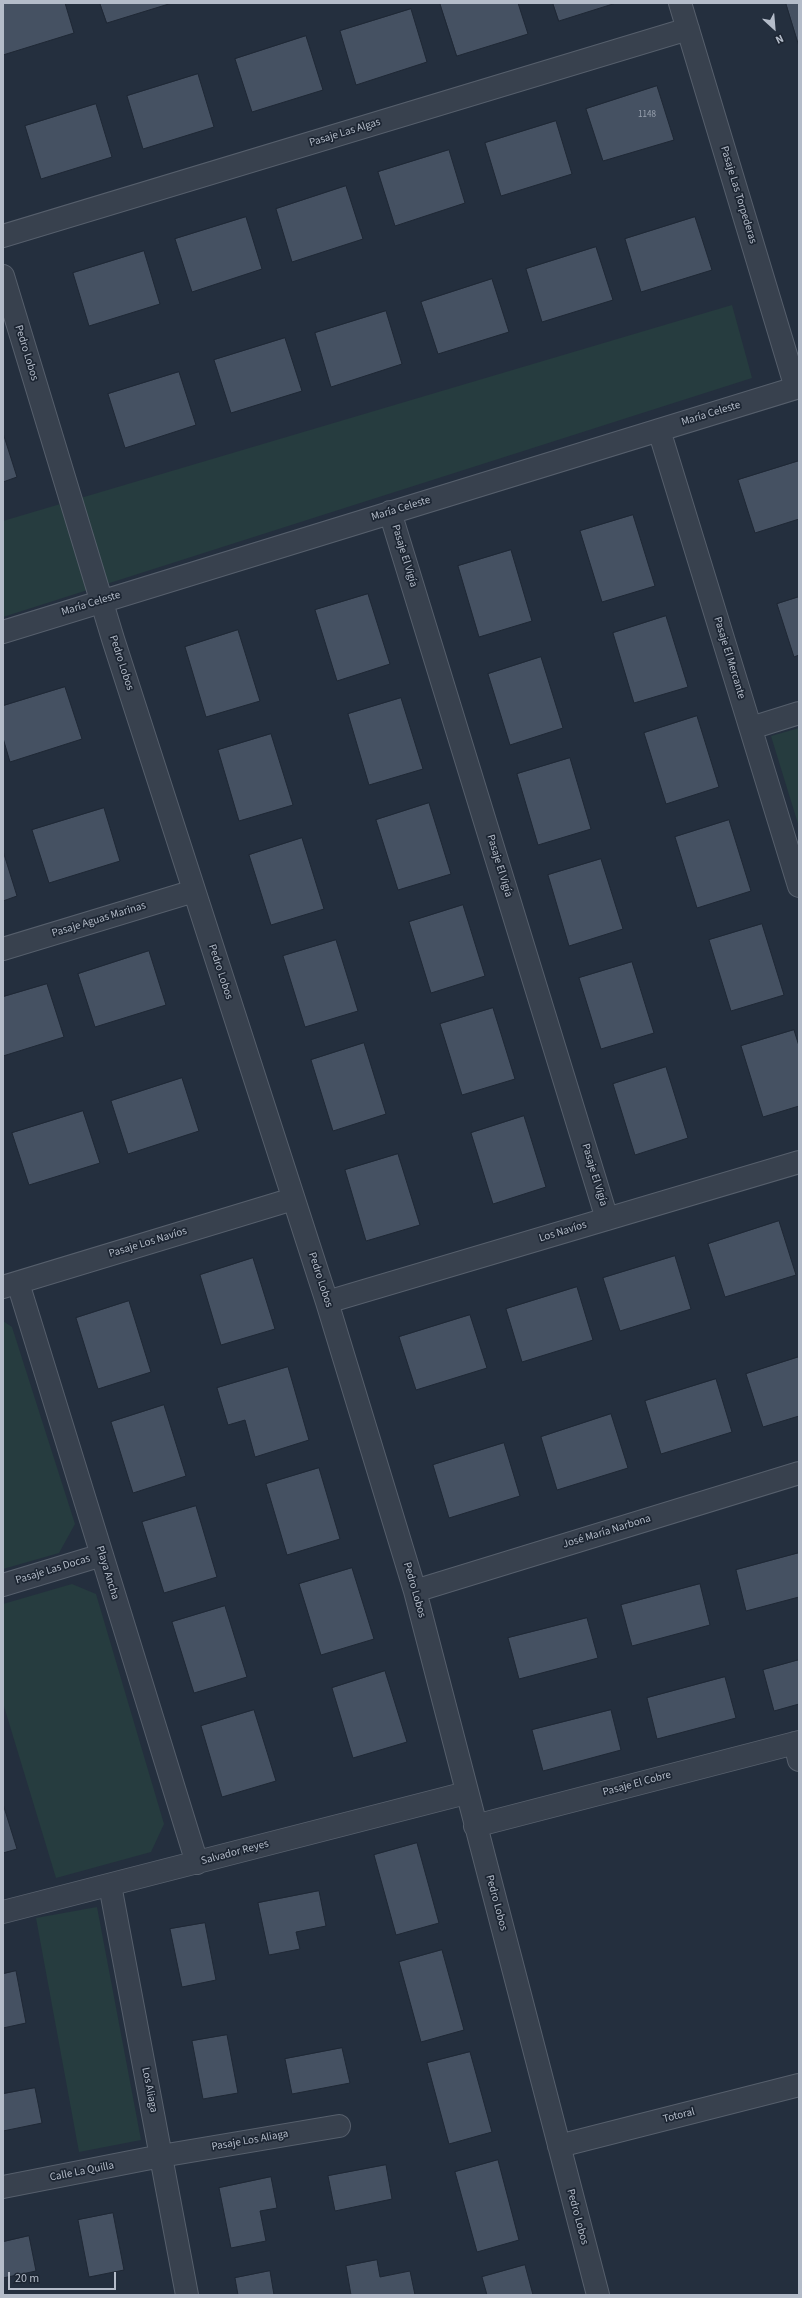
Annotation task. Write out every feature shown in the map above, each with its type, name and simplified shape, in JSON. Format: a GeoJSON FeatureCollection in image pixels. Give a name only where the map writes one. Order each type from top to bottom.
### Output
{"type":"FeatureCollection","features":[{"type":"Feature","properties":{"kind":"street","name":"Pasaje Las Torpederas"},"geometry":{"type":"LineString","coordinates":[[680,3],[798,388]]}},
{"type":"Feature","properties":{"kind":"street","name":"Pasaje Las Algas"},"geometry":{"type":"LineString","coordinates":[[3,236],[688,29]]}},
{"type":"Feature","properties":{"kind":"street","name":"Pedro Lobos"},"geometry":{"type":"LineString","coordinates":[[3,276],[101,601],[327,1302],[414,1591],[598,2295]]}},
{"type":"Feature","properties":{"kind":"street","name":"María Celeste"},"geometry":{"type":"LineString","coordinates":[[3,632],[798,388]]}},
{"type":"Feature","properties":{"kind":"street","name":"Pasaje El Mercante"},"geometry":{"type":"LineString","coordinates":[[659,430],[799,886]]}},
{"type":"Feature","properties":{"kind":"street","name":"Pasaje El Vigía"},"geometry":{"type":"LineString","coordinates":[[390,512],[607,1219]]}},
{"type":"Feature","properties":{"kind":"street"},"geometry":{"type":"LineString","coordinates":[[751,728],[799,713]]}},
{"type":"Feature","properties":{"kind":"street","name":"Pasaje Aguas Marinas"},"geometry":{"type":"LineString","coordinates":[[3,949],[194,891]]}},
{"type":"Feature","properties":{"kind":"street","name":"Los Navíos"},"geometry":{"type":"LineString","coordinates":[[327,1302],[799,1162]]}},
{"type":"Feature","properties":{"kind":"street","name":"Pasaje Los Navíos"},"geometry":{"type":"LineString","coordinates":[[10,1285],[293,1199]]}},
{"type":"Feature","properties":{"kind":"street","name":"Playa Ancha"},"geometry":{"type":"LineString","coordinates":[[10,1285],[102,1555],[197,1863]]}},
{"type":"Feature","properties":{"kind":"street","name":"José María Narbona"},"geometry":{"type":"LineString","coordinates":[[414,1591],[799,1473]]}},
{"type":"Feature","properties":{"kind":"street","name":"Pasaje Las Docas"},"geometry":{"type":"LineString","coordinates":[[3,1585],[102,1555]]}},
{"type":"Feature","properties":{"kind":"street","name":"Pasaje El Cobre"},"geometry":{"type":"LineString","coordinates":[[475,1826],[798,1748]]}},
{"type":"Feature","properties":{"kind":"street","name":"Salvador Reyes"},"geometry":{"type":"LineString","coordinates":[[3,1912],[466,1793]]}},
{"type":"Feature","properties":{"kind":"street","name":"Los Aliaga"},"geometry":{"type":"LineString","coordinates":[[110,1885],[187,2295]]}},
{"type":"Feature","properties":{"kind":"street","name":"Totoral"},"geometry":{"type":"LineString","coordinates":[[559,2146],[799,2085]]}},
{"type":"Feature","properties":{"kind":"street","name":"Pasaje Los Aliaga"},"geometry":{"type":"LineString","coordinates":[[161,2156],[340,2126]]}},
{"type":"Feature","properties":{"kind":"street","name":"Calle La Quilla"},"geometry":{"type":"LineString","coordinates":[[3,2187],[161,2156]]}},
{"type":"Feature","properties":{"kind":"green space"},"geometry":{"type":"Polygon","coordinates":[[[732,305],[752,378],[3,617],[3,521],[732,305]]]}},
{"type":"Feature","properties":{"kind":"green space"},"geometry":{"type":"Polygon","coordinates":[[[799,728],[799,827],[771,736],[799,728]]]}},
{"type":"Feature","properties":{"kind":"green space"},"geometry":{"type":"Polygon","coordinates":[[[3,1321],[12,1327],[75,1524],[59,1553],[3,1569],[3,1321]]]}},
{"type":"Feature","properties":{"kind":"green space"},"geometry":{"type":"Polygon","coordinates":[[[72,1584],[96,1594],[164,1824],[151,1852],[56,1878],[3,1703],[3,1604],[72,1584]]]}},
{"type":"Feature","properties":{"kind":"green space"},"geometry":{"type":"Polygon","coordinates":[[[97,1907],[141,2140],[79,2152],[36,1918],[97,1907]]]}},
{"type":"Feature","properties":{"kind":"building"},"geometry":{"type":"Polygon","coordinates":[[[3,3],[65,3],[74,33],[3,55],[3,3]]]}},
{"type":"Feature","properties":{"kind":"building"},"geometry":{"type":"Polygon","coordinates":[[[100,3],[172,3],[107,23],[100,3]]]}},
{"type":"Feature","properties":{"kind":"building"},"geometry":{"type":"Polygon","coordinates":[[[440,3],[518,3],[528,34],[457,56],[440,3]]]}},
{"type":"Feature","properties":{"kind":"building"},"geometry":{"type":"Polygon","coordinates":[[[553,3],[616,3],[559,21],[553,3]]]}},
{"type":"Feature","properties":{"kind":"building"},"geometry":{"type":"Polygon","coordinates":[[[786,3],[799,3],[799,46],[786,3]]]}},
{"type":"Feature","properties":{"kind":"building"},"geometry":{"type":"Polygon","coordinates":[[[411,9],[427,62],[356,85],[340,31],[411,9]]]}},
{"type":"Feature","properties":{"kind":"building"},"geometry":{"type":"Polygon","coordinates":[[[306,36],[323,90],[252,112],[235,59],[306,36]]]}},
{"type":"Feature","properties":{"kind":"building"},"geometry":{"type":"Polygon","coordinates":[[[198,74],[214,127],[143,149],[127,96],[198,74]]]}},
{"type":"Feature","properties":{"kind":"building"},"geometry":{"type":"Polygon","coordinates":[[[657,86],[674,140],[603,161],[586,109],[657,86]]]}},
{"type":"Feature","properties":{"kind":"building"},"geometry":{"type":"Polygon","coordinates":[[[96,104],[112,157],[41,179],[25,126],[96,104]]]}},
{"type":"Feature","properties":{"kind":"building"},"geometry":{"type":"Polygon","coordinates":[[[556,121],[572,174],[501,196],[485,143],[556,121]]]}},
{"type":"Feature","properties":{"kind":"building"},"geometry":{"type":"Polygon","coordinates":[[[449,150],[465,203],[395,226],[378,172],[449,150]]]}},
{"type":"Feature","properties":{"kind":"building"},"geometry":{"type":"Polygon","coordinates":[[[346,186],[363,239],[292,262],[276,209],[346,186]]]}},
{"type":"Feature","properties":{"kind":"building"},"geometry":{"type":"Polygon","coordinates":[[[246,217],[262,269],[192,292],[175,239],[246,217]]]}},
{"type":"Feature","properties":{"kind":"building"},"geometry":{"type":"Polygon","coordinates":[[[695,217],[712,270],[641,292],[625,239],[695,217]]]}},
{"type":"Feature","properties":{"kind":"building"},"geometry":{"type":"Polygon","coordinates":[[[596,247],[613,300],[542,322],[526,269],[596,247]]]}},
{"type":"Feature","properties":{"kind":"building"},"geometry":{"type":"Polygon","coordinates":[[[144,251],[160,304],[89,326],[73,273],[144,251]]]}},
{"type":"Feature","properties":{"kind":"building"},"geometry":{"type":"Polygon","coordinates":[[[492,279],[509,332],[438,354],[421,302],[492,279]]]}},
{"type":"Feature","properties":{"kind":"building"},"geometry":{"type":"Polygon","coordinates":[[[386,311],[402,364],[331,387],[315,333],[386,311]]]}},
{"type":"Feature","properties":{"kind":"building"},"geometry":{"type":"Polygon","coordinates":[[[285,338],[302,391],[231,413],[214,360],[285,338]]]}},
{"type":"Feature","properties":{"kind":"building"},"geometry":{"type":"Polygon","coordinates":[[[179,372],[196,425],[125,448],[108,394],[179,372]]]}},
{"type":"Feature","properties":{"kind":"building"},"geometry":{"type":"Polygon","coordinates":[[[3,433],[17,477],[3,482],[3,433]]]}},
{"type":"Feature","properties":{"kind":"building"},"geometry":{"type":"Polygon","coordinates":[[[799,461],[799,519],[755,533],[738,480],[799,461]]]}},
{"type":"Feature","properties":{"kind":"building"},"geometry":{"type":"Polygon","coordinates":[[[633,515],[655,586],[602,602],[580,531],[633,515]]]}},
{"type":"Feature","properties":{"kind":"building"},"geometry":{"type":"Polygon","coordinates":[[[511,550],[532,621],[479,637],[458,566],[511,550]]]}},
{"type":"Feature","properties":{"kind":"building"},"geometry":{"type":"Polygon","coordinates":[[[368,594],[390,664],[337,681],[315,610],[368,594]]]}},
{"type":"Feature","properties":{"kind":"building"},"geometry":{"type":"Polygon","coordinates":[[[799,597],[799,655],[794,657],[777,604],[799,597]]]}},
{"type":"Feature","properties":{"kind":"building"},"geometry":{"type":"Polygon","coordinates":[[[666,616],[688,687],[634,703],[613,633],[666,616]]]}},
{"type":"Feature","properties":{"kind":"building"},"geometry":{"type":"Polygon","coordinates":[[[238,630],[260,701],[206,717],[185,647],[238,630]]]}},
{"type":"Feature","properties":{"kind":"building"},"geometry":{"type":"Polygon","coordinates":[[[541,657],[563,728],[510,745],[488,674],[541,657]]]}},
{"type":"Feature","properties":{"kind":"building"},"geometry":{"type":"Polygon","coordinates":[[[65,687],[82,739],[10,762],[3,738],[3,706],[65,687]]]}},
{"type":"Feature","properties":{"kind":"building"},"geometry":{"type":"Polygon","coordinates":[[[401,698],[423,769],[369,785],[348,714],[401,698]]]}},
{"type":"Feature","properties":{"kind":"building"},"geometry":{"type":"Polygon","coordinates":[[[697,716],[719,787],[666,804],[644,733],[697,716]]]}},
{"type":"Feature","properties":{"kind":"building"},"geometry":{"type":"Polygon","coordinates":[[[271,734],[293,805],[239,821],[218,750],[271,734]]]}},
{"type":"Feature","properties":{"kind":"building"},"geometry":{"type":"Polygon","coordinates":[[[570,758],[591,829],[538,845],[517,774],[570,758]]]}},
{"type":"Feature","properties":{"kind":"building"},"geometry":{"type":"Polygon","coordinates":[[[429,803],[451,874],[398,890],[376,820],[429,803]]]}},
{"type":"Feature","properties":{"kind":"building"},"geometry":{"type":"Polygon","coordinates":[[[104,808],[120,861],[49,883],[32,830],[104,808]]]}},
{"type":"Feature","properties":{"kind":"building"},"geometry":{"type":"Polygon","coordinates":[[[729,820],[751,891],[697,908],[675,837],[729,820]]]}},
{"type":"Feature","properties":{"kind":"building"},"geometry":{"type":"Polygon","coordinates":[[[302,838],[324,909],[271,925],[249,855],[302,838]]]}},
{"type":"Feature","properties":{"kind":"building"},"geometry":{"type":"Polygon","coordinates":[[[3,851],[17,896],[3,901],[3,851]]]}},
{"type":"Feature","properties":{"kind":"building"},"geometry":{"type":"Polygon","coordinates":[[[601,859],[623,929],[569,946],[548,875],[601,859]]]}},
{"type":"Feature","properties":{"kind":"building"},"geometry":{"type":"Polygon","coordinates":[[[463,905],[485,976],[431,993],[409,922],[463,905]]]}},
{"type":"Feature","properties":{"kind":"building"},"geometry":{"type":"Polygon","coordinates":[[[762,924],[784,995],[731,1011],[709,940],[762,924]]]}},
{"type":"Feature","properties":{"kind":"building"},"geometry":{"type":"Polygon","coordinates":[[[336,940],[358,1011],[305,1027],[283,956],[336,940]]]}},
{"type":"Feature","properties":{"kind":"building"},"geometry":{"type":"Polygon","coordinates":[[[149,951],[166,1005],[95,1027],[78,974],[149,951]]]}},
{"type":"Feature","properties":{"kind":"building"},"geometry":{"type":"Polygon","coordinates":[[[632,962],[654,1033],[601,1049],[579,978],[632,962]]]}},
{"type":"Feature","properties":{"kind":"building"},"geometry":{"type":"Polygon","coordinates":[[[47,984],[64,1037],[3,1056],[3,997],[47,984]]]}},
{"type":"Feature","properties":{"kind":"building"},"geometry":{"type":"Polygon","coordinates":[[[493,1008],[515,1079],[462,1095],[440,1024],[493,1008]]]}},
{"type":"Feature","properties":{"kind":"building"},"geometry":{"type":"Polygon","coordinates":[[[794,1030],[799,1046],[799,1106],[763,1117],[741,1046],[794,1030]]]}},
{"type":"Feature","properties":{"kind":"building"},"geometry":{"type":"Polygon","coordinates":[[[364,1043],[386,1114],[333,1131],[311,1060],[364,1043]]]}},
{"type":"Feature","properties":{"kind":"building"},"geometry":{"type":"Polygon","coordinates":[[[666,1067],[688,1138],[635,1155],[613,1084],[666,1067]]]}},
{"type":"Feature","properties":{"kind":"building"},"geometry":{"type":"Polygon","coordinates":[[[182,1078],[199,1131],[128,1154],[111,1101],[182,1078]]]}},
{"type":"Feature","properties":{"kind":"building"},"geometry":{"type":"Polygon","coordinates":[[[83,1111],[100,1163],[29,1185],[12,1133],[83,1111]]]}},
{"type":"Feature","properties":{"kind":"building"},"geometry":{"type":"Polygon","coordinates":[[[524,1116],[546,1187],[493,1204],[471,1133],[524,1116]]]}},
{"type":"Feature","properties":{"kind":"building"},"geometry":{"type":"Polygon","coordinates":[[[398,1154],[420,1225],[366,1241],[345,1170],[398,1154]]]}},
{"type":"Feature","properties":{"kind":"building"},"geometry":{"type":"Polygon","coordinates":[[[779,1221],[796,1275],[725,1297],[708,1244],[779,1221]]]}},
{"type":"Feature","properties":{"kind":"building"},"geometry":{"type":"Polygon","coordinates":[[[675,1256],[691,1309],[620,1331],[603,1278],[675,1256]]]}},
{"type":"Feature","properties":{"kind":"building"},"geometry":{"type":"Polygon","coordinates":[[[253,1258],[275,1329],[221,1345],[200,1275],[253,1258]]]}},
{"type":"Feature","properties":{"kind":"building"},"geometry":{"type":"Polygon","coordinates":[[[577,1287],[593,1340],[522,1362],[506,1309],[577,1287]]]}},
{"type":"Feature","properties":{"kind":"building"},"geometry":{"type":"Polygon","coordinates":[[[129,1301],[151,1372],[98,1389],[76,1318],[129,1301]]]}},
{"type":"Feature","properties":{"kind":"building"},"geometry":{"type":"Polygon","coordinates":[[[470,1315],[487,1368],[416,1390],[399,1337],[470,1315]]]}},
{"type":"Feature","properties":{"kind":"building"},"geometry":{"type":"Polygon","coordinates":[[[799,1357],[799,1416],[763,1427],[746,1374],[799,1357]]]}},
{"type":"Feature","properties":{"kind":"building"},"geometry":{"type":"Polygon","coordinates":[[[288,1367],[309,1440],[255,1457],[245,1420],[228,1425],[217,1388],[288,1367]]]}},
{"type":"Feature","properties":{"kind":"building"},"geometry":{"type":"Polygon","coordinates":[[[716,1379],[732,1432],[661,1454],[645,1401],[716,1379]]]}},
{"type":"Feature","properties":{"kind":"building"},"geometry":{"type":"Polygon","coordinates":[[[164,1405],[186,1476],[133,1493],[111,1422],[164,1405]]]}},
{"type":"Feature","properties":{"kind":"building"},"geometry":{"type":"Polygon","coordinates":[[[611,1414],[628,1468],[557,1490],[541,1437],[611,1414]]]}},
{"type":"Feature","properties":{"kind":"building"},"geometry":{"type":"Polygon","coordinates":[[[504,1443],[520,1496],[449,1518],[433,1465],[504,1443]]]}},
{"type":"Feature","properties":{"kind":"building"},"geometry":{"type":"Polygon","coordinates":[[[319,1468],[340,1539],[287,1555],[266,1484],[319,1468]]]}},
{"type":"Feature","properties":{"kind":"building"},"geometry":{"type":"Polygon","coordinates":[[[196,1506],[217,1577],[164,1593],[142,1522],[196,1506]]]}},
{"type":"Feature","properties":{"kind":"building"},"geometry":{"type":"Polygon","coordinates":[[[799,1553],[799,1597],[746,1611],[736,1570],[799,1553]]]}},
{"type":"Feature","properties":{"kind":"building"},"geometry":{"type":"Polygon","coordinates":[[[352,1568],[374,1639],[321,1655],[299,1584],[352,1568]]]}},
{"type":"Feature","properties":{"kind":"building"},"geometry":{"type":"Polygon","coordinates":[[[700,1584],[710,1625],[632,1646],[621,1605],[700,1584]]]}},
{"type":"Feature","properties":{"kind":"building"},"geometry":{"type":"Polygon","coordinates":[[[225,1606],[247,1677],[194,1693],[172,1622],[225,1606]]]}},
{"type":"Feature","properties":{"kind":"building"},"geometry":{"type":"Polygon","coordinates":[[[587,1618],[598,1658],[519,1679],[508,1638],[587,1618]]]}},
{"type":"Feature","properties":{"kind":"building"},"geometry":{"type":"Polygon","coordinates":[[[799,1660],[799,1704],[774,1711],[763,1670],[799,1660]]]}},
{"type":"Feature","properties":{"kind":"building"},"geometry":{"type":"Polygon","coordinates":[[[385,1671],[407,1742],[353,1758],[332,1688],[385,1671]]]}},
{"type":"Feature","properties":{"kind":"building"},"geometry":{"type":"Polygon","coordinates":[[[725,1677],[736,1718],[657,1739],[647,1698],[725,1677]]]}},
{"type":"Feature","properties":{"kind":"building"},"geometry":{"type":"Polygon","coordinates":[[[254,1710],[276,1781],[222,1797],[201,1726],[254,1710]]]}},
{"type":"Feature","properties":{"kind":"building"},"geometry":{"type":"Polygon","coordinates":[[[611,1710],[621,1750],[543,1771],[532,1730],[611,1710]]]}},
{"type":"Feature","properties":{"kind":"building"},"geometry":{"type":"Polygon","coordinates":[[[3,1804],[17,1849],[3,1853],[3,1804]]]}},
{"type":"Feature","properties":{"kind":"building"},"geometry":{"type":"Polygon","coordinates":[[[417,1843],[439,1923],[396,1935],[374,1855],[417,1843]]]}},
{"type":"Feature","properties":{"kind":"building"},"geometry":{"type":"Polygon","coordinates":[[[319,1891],[326,1926],[296,1932],[300,1949],[269,1955],[258,1903],[319,1891]]]}},
{"type":"Feature","properties":{"kind":"building"},"geometry":{"type":"Polygon","coordinates":[[[205,1923],[216,1980],[182,1987],[170,1929],[205,1923]]]}},
{"type":"Feature","properties":{"kind":"building"},"geometry":{"type":"Polygon","coordinates":[[[442,1950],[464,2030],[421,2042],[399,1962],[442,1950]]]}},
{"type":"Feature","properties":{"kind":"building"},"geometry":{"type":"Polygon","coordinates":[[[16,1971],[26,2023],[3,2028],[3,1974],[16,1971]]]}},
{"type":"Feature","properties":{"kind":"building"},"geometry":{"type":"Polygon","coordinates":[[[227,2035],[238,2093],[203,2099],[192,2041],[227,2035]]]}},
{"type":"Feature","properties":{"kind":"building"},"geometry":{"type":"Polygon","coordinates":[[[342,2048],[350,2083],[292,2094],[285,2059],[342,2048]]]}},
{"type":"Feature","properties":{"kind":"building"},"geometry":{"type":"Polygon","coordinates":[[[470,2052],[492,2132],[449,2144],[427,2063],[470,2052]]]}},
{"type":"Feature","properties":{"kind":"building"},"geometry":{"type":"Polygon","coordinates":[[[35,2088],[42,2123],[3,2131],[3,2094],[35,2088]]]}},
{"type":"Feature","properties":{"kind":"building"},"geometry":{"type":"Polygon","coordinates":[[[498,2160],[519,2240],[477,2252],[455,2172],[498,2160]]]}},
{"type":"Feature","properties":{"kind":"building"},"geometry":{"type":"Polygon","coordinates":[[[386,2165],[392,2199],[335,2211],[328,2176],[386,2165]]]}},
{"type":"Feature","properties":{"kind":"building"},"geometry":{"type":"Polygon","coordinates":[[[271,2177],[277,2208],[260,2211],[266,2241],[231,2248],[219,2188],[271,2177]]]}},
{"type":"Feature","properties":{"kind":"building"},"geometry":{"type":"Polygon","coordinates":[[[113,2213],[124,2270],[89,2277],[78,2220],[113,2213]]]}},
{"type":"Feature","properties":{"kind":"building"},"geometry":{"type":"Polygon","coordinates":[[[29,2236],[36,2271],[3,2278],[3,2242],[29,2236]]]}},
{"type":"Feature","properties":{"kind":"building"},"geometry":{"type":"Polygon","coordinates":[[[377,2260],[380,2277],[410,2271],[415,2295],[351,2295],[346,2266],[377,2260]]]}},
{"type":"Feature","properties":{"kind":"building"},"geometry":{"type":"Polygon","coordinates":[[[525,2265],[533,2295],[487,2295],[482,2277],[525,2265]]]}},
{"type":"Feature","properties":{"kind":"building"},"geometry":{"type":"Polygon","coordinates":[[[270,2271],[274,2295],[238,2295],[235,2278],[270,2271]]]}}]}
